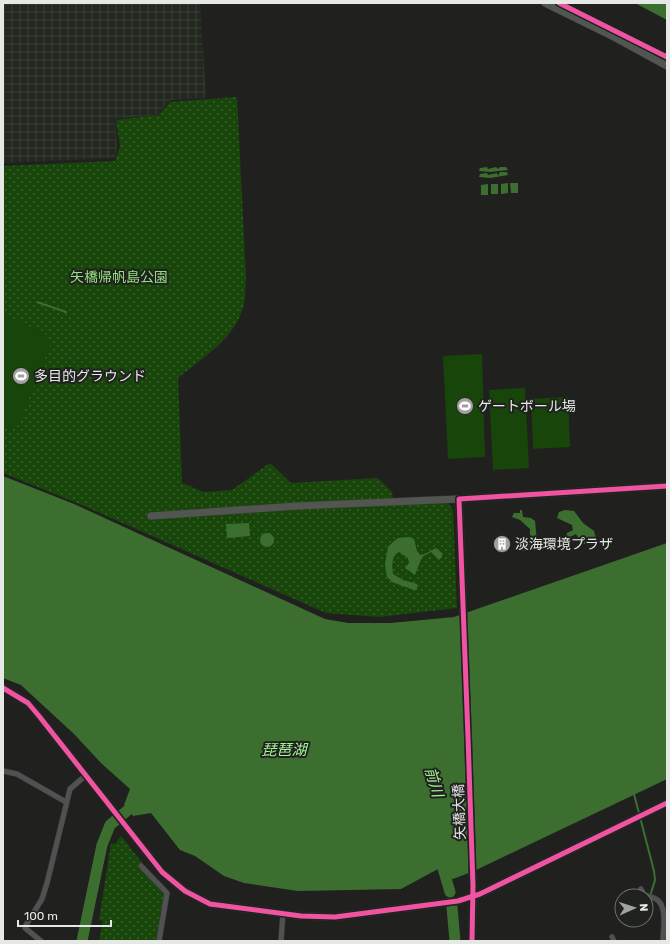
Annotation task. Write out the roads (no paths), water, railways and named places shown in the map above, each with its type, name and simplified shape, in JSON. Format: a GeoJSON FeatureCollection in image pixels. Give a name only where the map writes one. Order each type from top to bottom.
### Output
{"type":"FeatureCollection","features":[{"type":"Feature","properties":{"kind":"street"},"geometry":{"type":"LineString","coordinates":[[545,3],[612,36],[667,66]]}},
{"type":"Feature","properties":{"kind":"street"},"geometry":{"type":"LineString","coordinates":[[151,516],[667,486]]}},
{"type":"Feature","properties":{"kind":"street","name":"矢橋大橋"},"geometry":{"type":"LineString","coordinates":[[459,499],[473,886],[472,941]]}},
{"type":"Feature","properties":{"kind":"street"},"geometry":{"type":"LineString","coordinates":[[3,688],[28,703],[162,872],[184,892],[201,900],[220,906],[283,914],[335,917],[458,901],[473,897],[667,803]]}},
{"type":"Feature","properties":{"kind":"street"},"geometry":{"type":"LineString","coordinates":[[3,771],[17,774],[66,802]]}},
{"type":"Feature","properties":{"kind":"street"},"geometry":{"type":"LineString","coordinates":[[41,941],[25,928],[42,899],[70,789],[85,776]]}},
{"type":"Feature","properties":{"kind":"street"},"geometry":{"type":"LineString","coordinates":[[141,866],[167,893],[159,941]]}},
{"type":"Feature","properties":{"kind":"street"},"geometry":{"type":"LineString","coordinates":[[654,898],[665,912],[663,941]]}},
{"type":"Feature","properties":{"kind":"street"},"geometry":{"type":"LineString","coordinates":[[281,941],[283,914]]}},
{"type":"Feature","properties":{"kind":"water"},"geometry":{"type":"Polygon","coordinates":[[[635,3],[667,3],[667,20],[635,3]]]}},
{"type":"Feature","properties":{"kind":"water"},"geometry":{"type":"Polygon","coordinates":[[[487,167],[488,169],[496,167],[498,169],[500,167],[506,167],[508,170],[490,172],[479,171],[480,168],[487,167]]]}},
{"type":"Feature","properties":{"kind":"water"},"geometry":{"type":"Polygon","coordinates":[[[500,172],[507,172],[508,175],[490,178],[479,177],[480,174],[487,173],[488,175],[497,173],[498,176],[500,172]]]}},
{"type":"Feature","properties":{"kind":"water"},"geometry":{"type":"Polygon","coordinates":[[[508,183],[508,193],[501,194],[501,184],[508,183]]]}},
{"type":"Feature","properties":{"kind":"water"},"geometry":{"type":"Polygon","coordinates":[[[510,183],[518,183],[518,193],[511,193],[510,183]]]}},
{"type":"Feature","properties":{"kind":"water"},"geometry":{"type":"Polygon","coordinates":[[[488,184],[488,195],[481,195],[481,185],[488,184]]]}},
{"type":"Feature","properties":{"kind":"water"},"geometry":{"type":"Polygon","coordinates":[[[491,184],[498,184],[498,194],[491,194],[491,184]]]}},
{"type":"Feature","properties":{"kind":"water","name":"琵琶湖"},"geometry":{"type":"Polygon","coordinates":[[[3,476],[74,504],[325,619],[348,623],[391,623],[454,617],[667,543],[667,779],[474,871],[453,879],[438,869],[401,889],[298,891],[244,883],[224,876],[195,856],[180,850],[151,813],[133,816],[124,805],[130,789],[101,763],[74,734],[21,685],[3,678],[3,476]]]}},
{"type":"Feature","properties":{"kind":"water"},"geometry":{"type":"Polygon","coordinates":[[[520,510],[522,510],[523,517],[531,518],[535,521],[537,542],[542,547],[551,547],[558,539],[566,537],[567,533],[573,530],[572,525],[557,518],[559,512],[565,510],[574,511],[583,523],[594,531],[596,538],[582,544],[576,534],[560,542],[553,548],[519,551],[530,540],[530,529],[520,520],[512,517],[514,513],[520,513],[520,510]]]}},
{"type":"Feature","properties":{"kind":"water"},"geometry":{"type":"Polygon","coordinates":[[[249,523],[250,536],[227,538],[226,524],[249,523]]]}},
{"type":"Feature","properties":{"kind":"water"},"geometry":{"type":"Polygon","coordinates":[[[267,533],[272,535],[274,540],[272,545],[267,547],[262,545],[260,540],[262,535],[267,533]]]}},
{"type":"Feature","properties":{"kind":"water"},"geometry":{"type":"Polygon","coordinates":[[[410,537],[414,539],[417,551],[420,555],[436,548],[442,553],[442,557],[439,560],[431,552],[422,557],[415,575],[405,568],[409,563],[408,558],[399,552],[396,554],[392,565],[393,574],[403,580],[417,584],[417,590],[392,582],[387,577],[385,564],[388,547],[398,538],[410,537]]]}},
{"type":"Feature","properties":{"kind":"waterway"},"geometry":{"type":"LineString","coordinates":[[37,302],[66,312]]}},
{"type":"Feature","properties":{"kind":"waterway"},"geometry":{"type":"LineString","coordinates":[[634,794],[654,871],[655,880],[653,888]]}},
{"type":"Feature","properties":{"kind":"waterway"},"geometry":{"type":"LineString","coordinates":[[82,941],[102,845],[110,825],[128,810]]}},
{"type":"Feature","properties":{"kind":"waterway","name":"前川"},"geometry":{"type":"LineString","coordinates":[[440,858],[450,892]]}},
{"type":"Feature","properties":{"kind":"waterway","name":"前川"},"geometry":{"type":"LineString","coordinates":[[452,907],[455,941]]}},
{"type":"Feature","properties":{"kind":"place","name":"多目的グラウンド"},"geometry":{"type":"Point","coordinates":[21,376]}},
{"type":"Feature","properties":{"kind":"place","name":"ゲートボール場"},"geometry":{"type":"Point","coordinates":[465,406]}},
{"type":"Feature","properties":{"kind":"place","name":"淡海環境プラザ"},"geometry":{"type":"Point","coordinates":[502,544]}},
{"type":"Feature","properties":{"kind":"park label","name":"矢橋帰帆島公園"},"geometry":{"type":"Point","coordinates":[119,277]}}]}
